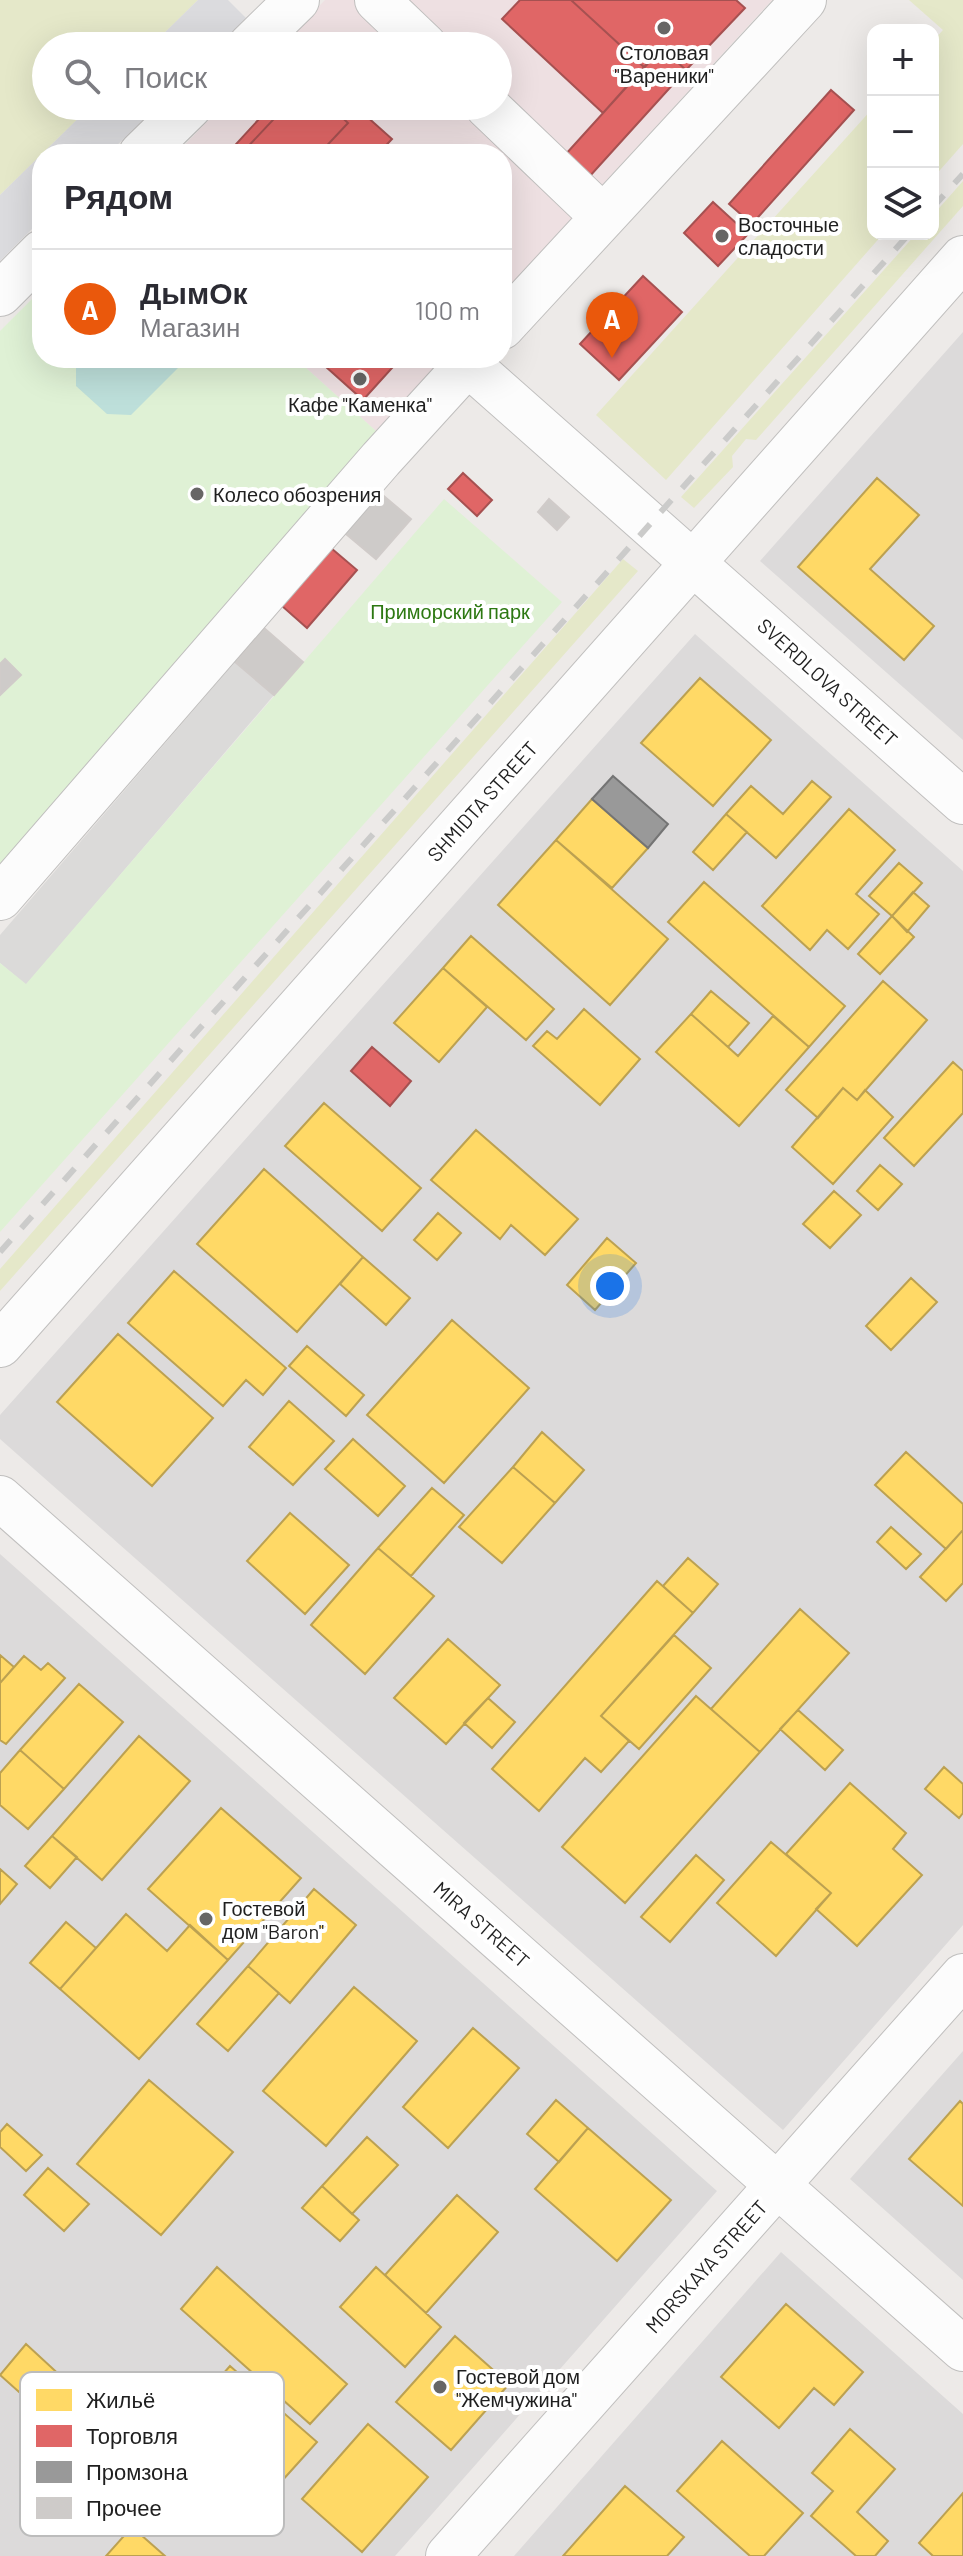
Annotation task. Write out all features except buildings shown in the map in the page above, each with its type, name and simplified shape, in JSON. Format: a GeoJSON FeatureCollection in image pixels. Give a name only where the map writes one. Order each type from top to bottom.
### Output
{"type":"FeatureCollection","features":[{"type":"Feature","properties":{"kind":"street"},"geometry":{"type":"LineString","coordinates":[[264,32],[297,0]]}},
{"type":"Feature","properties":{"kind":"street"},"geometry":{"type":"LineString","coordinates":[[377,0],[410,32]]}},
{"type":"Feature","properties":{"kind":"street"},"geometry":{"type":"LineString","coordinates":[[512,316],[804,0]]}},
{"type":"Feature","properties":{"kind":"street"},"geometry":{"type":"LineString","coordinates":[[151,144],[176,120]]}},
{"type":"Feature","properties":{"kind":"street"},"geometry":{"type":"LineString","coordinates":[[502,120],[603,217]]}},
{"type":"Feature","properties":{"kind":"street","name":"SHMIDTA STREET"},"geometry":{"type":"LineString","coordinates":[[0,1345],[963,258]]}},
{"type":"Feature","properties":{"kind":"street"},"geometry":{"type":"LineString","coordinates":[[0,294],[32,262]]}},
{"type":"Feature","properties":{"kind":"street"},"geometry":{"type":"LineString","coordinates":[[0,898],[370,471],[465,368]]}},
{"type":"Feature","properties":{"kind":"street","name":"SVERDLOVA STREET"},"geometry":{"type":"LineString","coordinates":[[479,368],[963,802]]}},
{"type":"Feature","properties":{"kind":"street","name":"MIRA STREET"},"geometry":{"type":"LineString","coordinates":[[0,1498],[963,2349]]}},
{"type":"Feature","properties":{"kind":"street","name":"MORSKAYA STREET"},"geometry":{"type":"LineString","coordinates":[[448,2556],[963,1976]]}},
{"type":"Feature","properties":{"kind":"shaded area"},"geometry":{"type":"Polygon","coordinates":[[[198,0],[228,0],[246,18],[232,32],[165,32],[198,0]]]}},
{"type":"Feature","properties":{"kind":"shaded area"},"geometry":{"type":"Polygon","coordinates":[[[325,0],[772,0],[512,283],[512,144],[186,144],[209,120],[512,120],[512,32],[294,32],[325,0]]]}},
{"type":"Feature","properties":{"kind":"shaded area"},"geometry":{"type":"Polygon","coordinates":[[[77,120],[143,120],[118,144],[52,144],[77,120]]]}},
{"type":"Feature","properties":{"kind":"shaded area"},"geometry":{"type":"Polygon","coordinates":[[[32,164],[32,229],[0,261],[0,195],[32,164]]]}},
{"type":"Feature","properties":{"kind":"shaded area"},"geometry":{"type":"Polygon","coordinates":[[[963,332],[963,740],[760,561],[963,332]]]}},
{"type":"Feature","properties":{"kind":"shaded area"},"geometry":{"type":"Polygon","coordinates":[[[306,368],[434,368],[376,431],[306,368]]]}},
{"type":"Feature","properties":{"kind":"shaded area"},"geometry":{"type":"Polygon","coordinates":[[[695,634],[963,871],[963,1925],[783,2130],[0,1439],[0,1415],[695,634]]]}},
{"type":"Feature","properties":{"kind":"shaded area"},"geometry":{"type":"Polygon","coordinates":[[[235,662],[274,695],[26,985],[0,963],[0,935],[235,662]]]}},
{"type":"Feature","properties":{"kind":"shaded area"},"geometry":{"type":"Polygon","coordinates":[[[0,1554],[717,2191],[395,2556],[0,2556],[0,1554]]]}},
{"type":"Feature","properties":{"kind":"shaded area"},"geometry":{"type":"Polygon","coordinates":[[[963,2051],[963,2280],[850,2179],[963,2051]]]}},
{"type":"Feature","properties":{"kind":"shaded area"},"geometry":{"type":"Polygon","coordinates":[[[781,2252],[963,2414],[963,2556],[514,2556],[781,2252]]]}},
{"type":"Feature","properties":{"kind":"green space"},"geometry":{"type":"Polygon","coordinates":[[[0,0],[198,0],[165,32],[32,32],[32,120],[77,120],[52,144],[32,144],[32,164],[0,195],[0,0]]]}},
{"type":"Feature","properties":{"kind":"green space"},"geometry":{"type":"Polygon","coordinates":[[[909,0],[963,0],[963,144],[939,171],[939,34],[943,30],[909,0]]]}},
{"type":"Feature","properties":{"kind":"green space"},"geometry":{"type":"Polygon","coordinates":[[[867,115],[867,240],[878,240],[666,480],[596,415],[867,115]]]}},
{"type":"Feature","properties":{"kind":"green space"},"geometry":{"type":"Polygon","coordinates":[[[963,181],[963,206],[939,233],[939,208],[963,181]]]}},
{"type":"Feature","properties":{"kind":"green space"},"geometry":{"type":"Polygon","coordinates":[[[911,240],[933,240],[756,440],[746,439],[732,456],[733,467],[694,508],[681,497],[911,240]]]}},
{"type":"Feature","properties":{"kind":"green space"},"geometry":{"type":"Polygon","coordinates":[[[32,299],[32,368],[306,368],[376,431],[0,866],[0,331],[32,299]]]}},
{"type":"Feature","properties":{"kind":"green space","name":"Приморский парк"},"geometry":{"type":"Polygon","coordinates":[[[444,499],[562,602],[0,1232],[0,963],[26,984],[444,499]]]}},
{"type":"Feature","properties":{"kind":"green space"},"geometry":{"type":"Polygon","coordinates":[[[623,559],[638,571],[0,1291],[0,1269],[623,559]]]}},
{"type":"Feature","properties":{"kind":"water"},"geometry":{"type":"Polygon","coordinates":[[[76,368],[178,368],[131,415],[107,414],[76,386],[76,368]]]}},
{"type":"Feature","properties":{"kind":"railway"},"geometry":{"type":"LineString","coordinates":[[939,200],[963,174]]}},
{"type":"Feature","properties":{"kind":"railway"},"geometry":{"type":"LineString","coordinates":[[0,1252],[904,240]]}},
{"type":"Feature","properties":{"kind":"place","name":"Столовая \"Вареники\""},"geometry":{"type":"Point","coordinates":[664,28]}},
{"type":"Feature","properties":{"kind":"place","name":"Восточные сладости"},"geometry":{"type":"Point","coordinates":[722,236]}},
{"type":"Feature","properties":{"kind":"place","name":"ДымОк"},"geometry":{"type":"Point","coordinates":[612,358]}},
{"type":"Feature","properties":{"kind":"place","name":"Кафе \"Каменка\""},"geometry":{"type":"Point","coordinates":[360,379]}},
{"type":"Feature","properties":{"kind":"place","name":"Колесо обозрения"},"geometry":{"type":"Point","coordinates":[197,494]}},
{"type":"Feature","properties":{"kind":"place","name":"Гостевой дом \"Baron\""},"geometry":{"type":"Point","coordinates":[206,1919]}},
{"type":"Feature","properties":{"kind":"place","name":"Гостевой дом \"Жемчужина\""},"geometry":{"type":"Point","coordinates":[440,2387]}}]}
